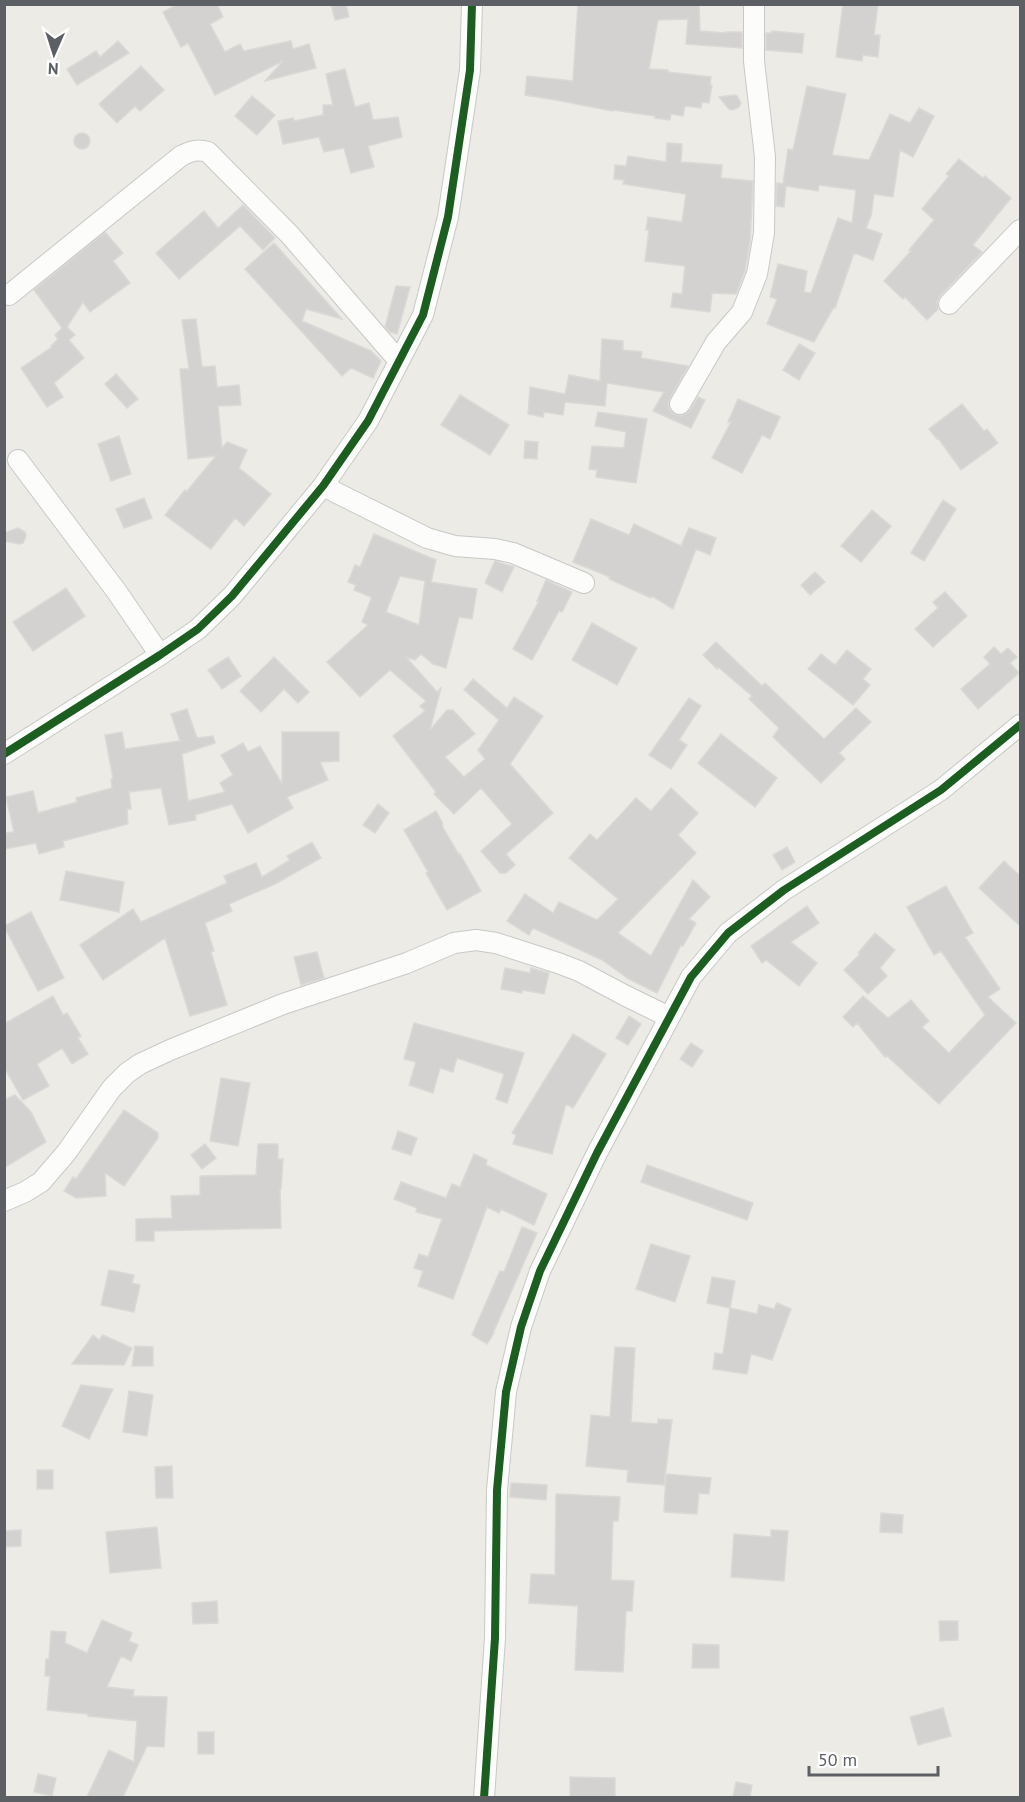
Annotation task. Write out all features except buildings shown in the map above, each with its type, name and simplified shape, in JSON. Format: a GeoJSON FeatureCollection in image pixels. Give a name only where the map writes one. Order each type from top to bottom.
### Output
{"type":"FeatureCollection","features":[{"type":"Feature","properties":{"kind":"street"},"geometry":{"type":"LineString","coordinates":[[4,754],[198,629],[232,596],[323,486],[368,421],[423,315],[448,217],[470,70],[472,4]]}},
{"type":"Feature","properties":{"kind":"street"},"geometry":{"type":"LineString","coordinates":[[680,404],[716,342],[742,312],[757,274],[764,233],[765,157],[754,62],[754,4]]}},
{"type":"Feature","properties":{"kind":"street"},"geometry":{"type":"LineString","coordinates":[[9,295],[181,156],[192,150],[200,150],[208,152],[290,235],[399,362]]}},
{"type":"Feature","properties":{"kind":"street"},"geometry":{"type":"LineString","coordinates":[[949,304],[1020,230]]}},
{"type":"Feature","properties":{"kind":"street"},"geometry":{"type":"LineString","coordinates":[[18,460],[117,592],[160,655]]}},
{"type":"Feature","properties":{"kind":"street"},"geometry":{"type":"LineString","coordinates":[[323,486],[427,538],[455,546],[495,549],[513,554],[584,583]]}},
{"type":"Feature","properties":{"kind":"street"},"geometry":{"type":"LineString","coordinates":[[484,1797],[495,1638],[497,1490],[506,1392],[521,1327],[540,1271],[597,1153],[691,977],[728,933],[784,890],[940,790],[1020,725]]}},
{"type":"Feature","properties":{"kind":"street"},"geometry":{"type":"LineString","coordinates":[[4,1201],[26,1192],[41,1182],[66,1153],[112,1088],[126,1073],[140,1064],[283,1004],[407,963],[454,943],[476,940],[496,943],[558,963],[579,971],[669,1017]]}},
{"type":"Feature","properties":{"kind":"cycle path"},"geometry":{"type":"LineString","coordinates":[[4,754],[198,629],[232,596],[323,486],[368,421],[423,315],[448,217],[470,70],[472,4]]}},
{"type":"Feature","properties":{"kind":"cycle path"},"geometry":{"type":"LineString","coordinates":[[484,1798],[495,1638],[497,1490],[506,1392],[521,1327],[540,1271],[597,1153],[691,977],[728,933],[784,890],[941,790],[1020,725]]}}]}
